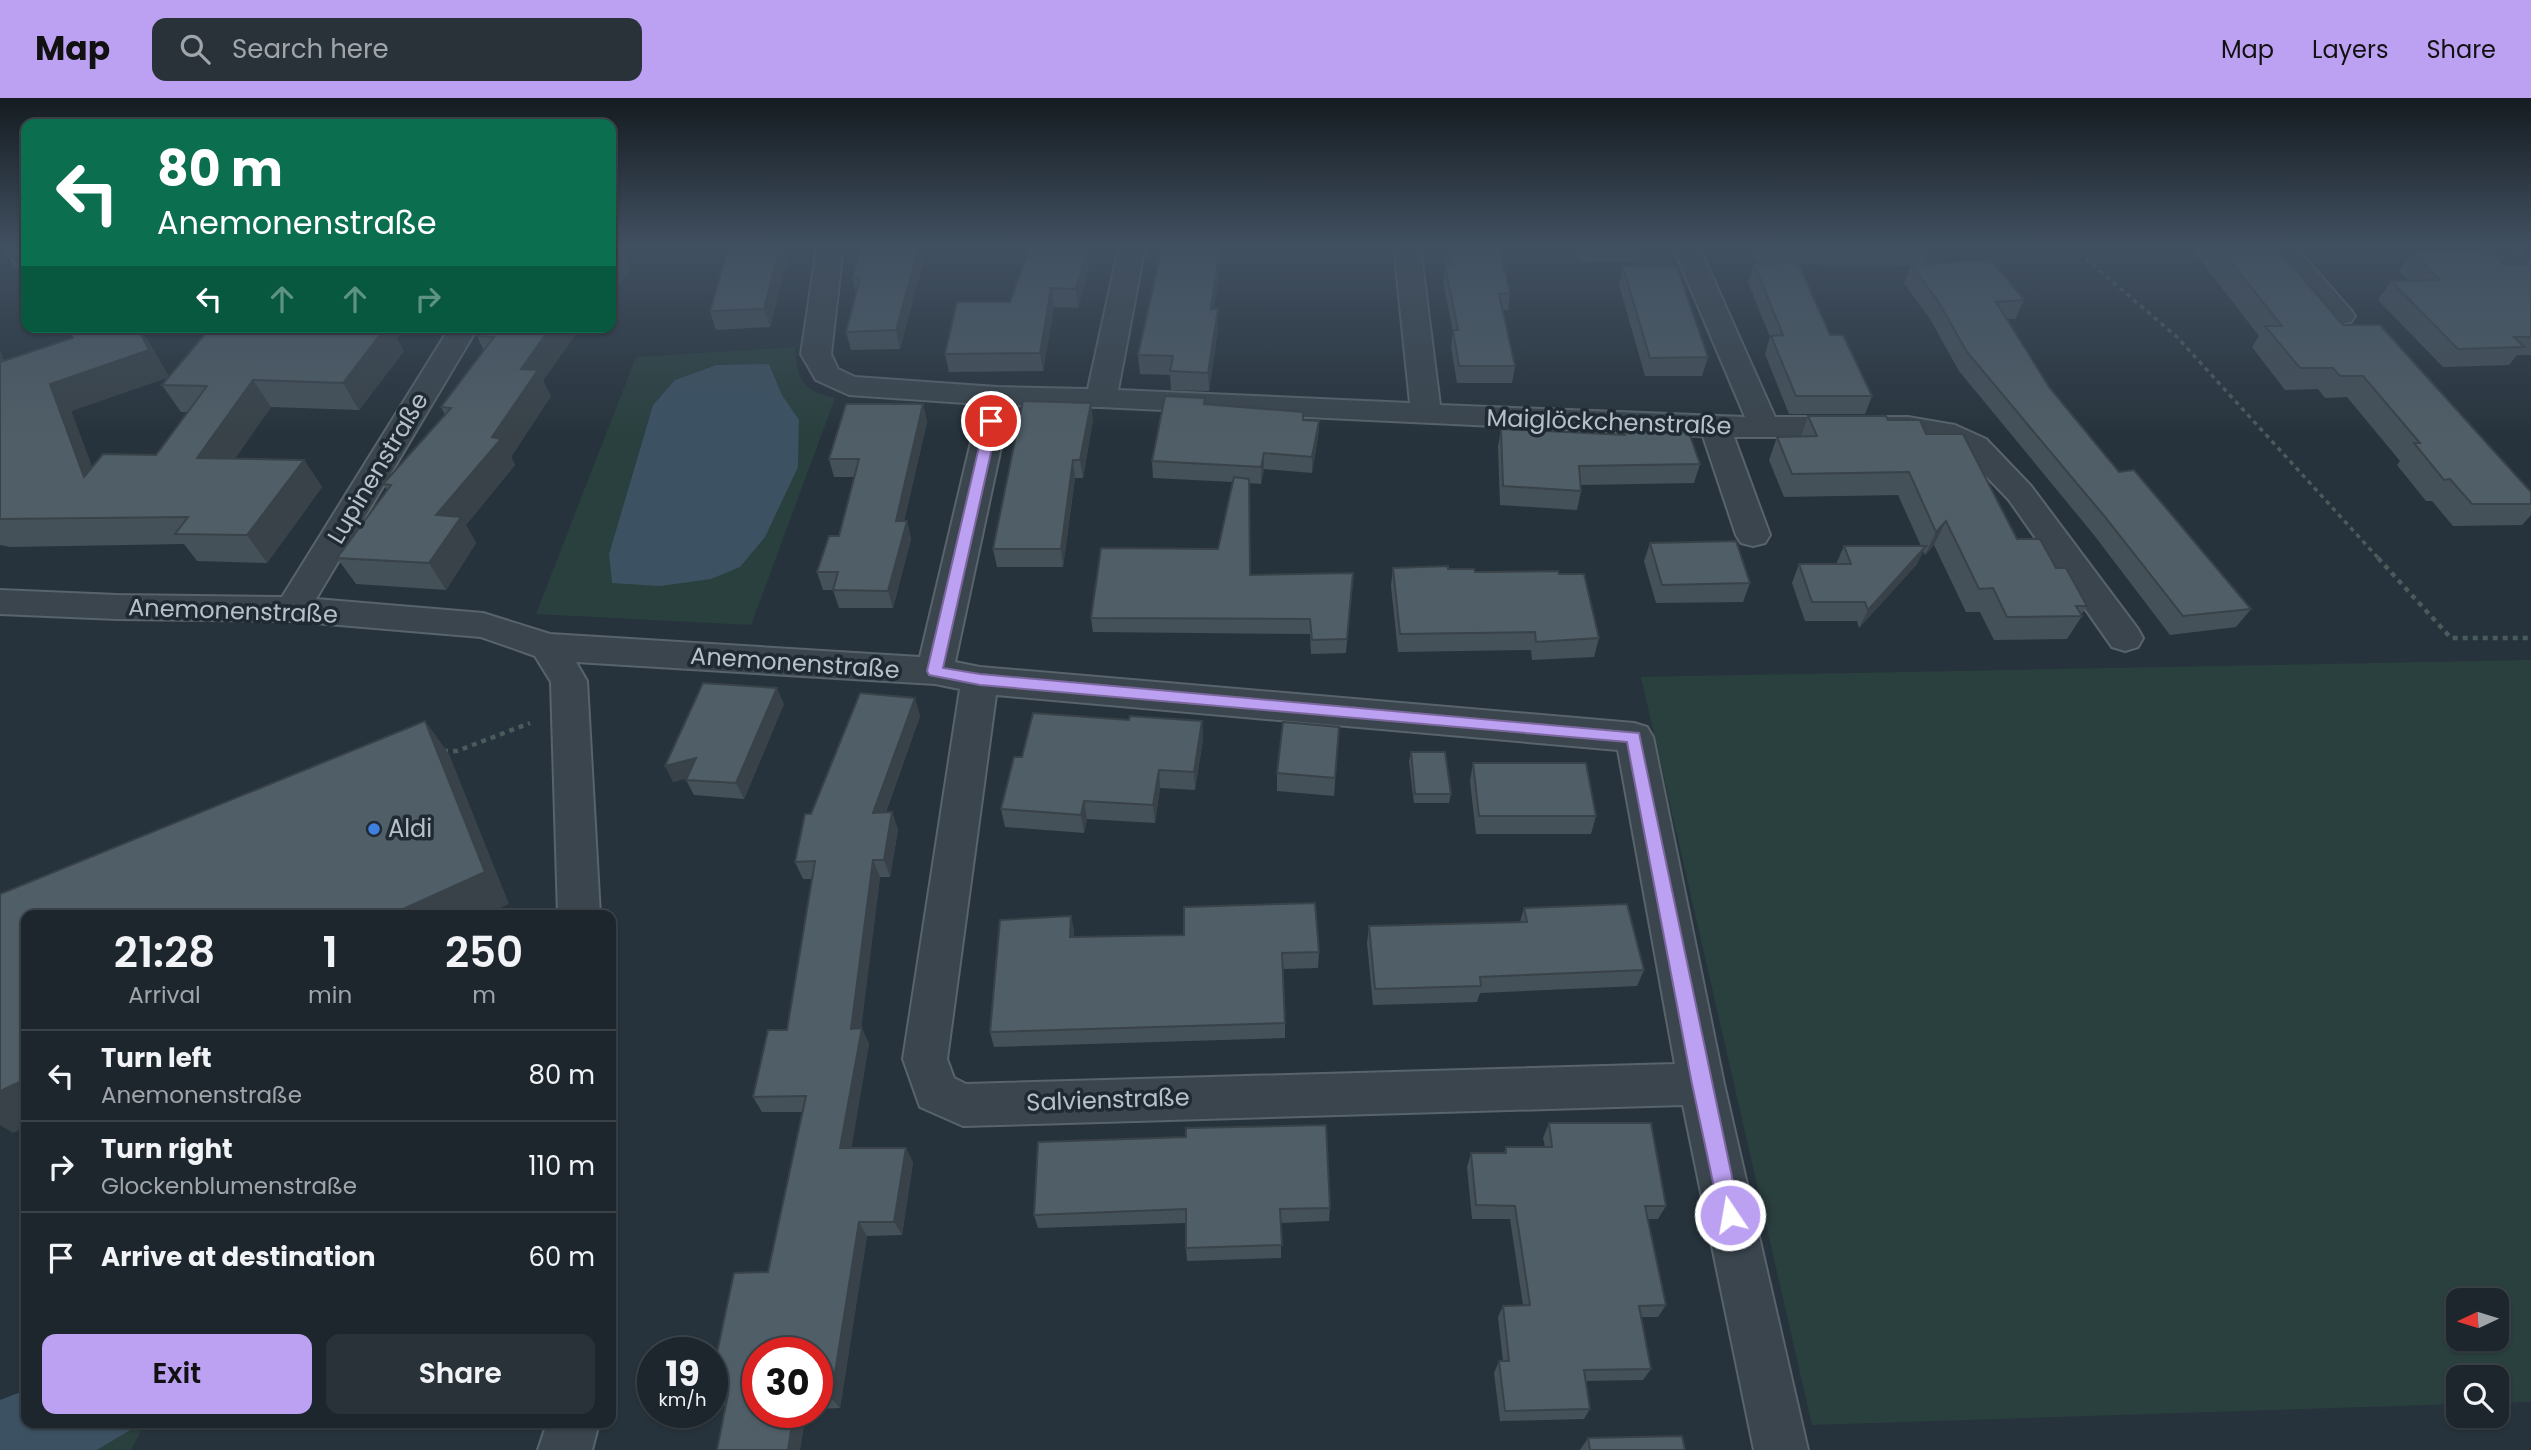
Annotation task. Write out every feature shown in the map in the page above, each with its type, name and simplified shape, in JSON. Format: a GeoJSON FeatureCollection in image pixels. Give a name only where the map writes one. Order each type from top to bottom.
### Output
{"type":"FeatureCollection","features":[{"type":"Feature","properties":{"kind":"street","name":"Maiglöckchenstraße"},"geometry":{"type":"LineString","coordinates":[[822,310],[816,354],[826,373],[849,386],[904,392],[1101,398],[1715,427],[1908,427],[1944,432],[1975,446],[2020,493],[2125,638]]}},
{"type":"Feature","properties":{"kind":"street"},"geometry":{"type":"LineString","coordinates":[[1101,398],[1119,310]]}},
{"type":"Feature","properties":{"kind":"street"},"geometry":{"type":"LineString","coordinates":[[1414,310],[1426,415]]}},
{"type":"Feature","properties":{"kind":"street"},"geometry":{"type":"LineString","coordinates":[[1713,310],[1763,427]]}},
{"type":"Feature","properties":{"kind":"street"},"geometry":{"type":"LineString","coordinates":[[2337,310],[2342,316]]}},
{"type":"Feature","properties":{"kind":"street","name":"Lupinenstraße"},"geometry":{"type":"LineString","coordinates":[[292,609],[460,333]]}},
{"type":"Feature","properties":{"kind":"street"},"geometry":{"type":"LineString","coordinates":[[934,671],[997,396]]}},
{"type":"Feature","properties":{"kind":"street"},"geometry":{"type":"LineString","coordinates":[[1715,427],[1753,535]]}},
{"type":"Feature","properties":{"kind":"street","name":"Anemonenstraße"},"geometry":{"type":"LineString","coordinates":[[0,602],[117,607],[292,609],[483,625],[548,647],[934,671],[980,680],[1634,737],[1701,1084]]}},
{"type":"Feature","properties":{"kind":"street"},"geometry":{"type":"LineString","coordinates":[[548,647],[569,681],[579,910]]}},
{"type":"Feature","properties":{"kind":"street","name":"Salvienstraße"},"geometry":{"type":"LineString","coordinates":[[980,680],[925,1059],[936,1092],[963,1105],[1701,1084]]}},
{"type":"Feature","properties":{"kind":"street"},"geometry":{"type":"LineString","coordinates":[[1701,1084],[1781,1450]]}},
{"type":"Feature","properties":{"kind":"street"},"geometry":{"type":"LineString","coordinates":[[565,1450],[572,1428]]}},
{"type":"Feature","properties":{"kind":"path"},"geometry":{"type":"LineString","coordinates":[[2146,310],[2177,337],[2451,638],[2531,638]]}},
{"type":"Feature","properties":{"kind":"path"},"geometry":{"type":"LineString","coordinates":[[430,752],[457,751],[570,708]]}},
{"type":"Feature","properties":{"kind":"green space"},"geometry":{"type":"Polygon","coordinates":[[[795,347],[797,367],[803,382],[815,392],[835,398],[751,625],[536,614],[636,357],[795,347]],[[769,364],[715,365],[675,380],[653,405],[609,554],[612,583],[798,467],[799,421],[782,395],[769,364]]]}},
{"type":"Feature","properties":{"kind":"green space"},"geometry":{"type":"Polygon","coordinates":[[[2531,660],[2531,1402],[2509,1403],[2509,1365],[2446,1365],[2446,1404],[1812,1425],[1641,677],[2531,660]]]}},
{"type":"Feature","properties":{"kind":"green space"},"geometry":{"type":"Polygon","coordinates":[[[134,1428],[142,1428],[131,1450],[97,1450],[134,1428]]]}},
{"type":"Feature","properties":{"kind":"water"},"geometry":{"type":"Polygon","coordinates":[[[769,364],[782,395],[799,420],[798,467],[765,537],[740,567],[711,579],[660,586],[612,583],[609,554],[653,405],[675,380],[716,365],[769,364]]]}},
{"type":"Feature","properties":{"kind":"water"},"geometry":{"type":"Polygon","coordinates":[[[21,1392],[21,1428],[134,1428],[97,1450],[0,1450],[0,1400],[21,1392]]]}},
{"type":"Feature","properties":{"kind":"building"},"geometry":{"type":"Polygon","coordinates":[[[852,310],[902,310],[896,330],[846,332],[852,310]]]}},
{"type":"Feature","properties":{"kind":"building"},"geometry":{"type":"Polygon","coordinates":[[[955,310],[1047,310],[1040,353],[945,354],[955,310]]]}},
{"type":"Feature","properties":{"kind":"building"},"geometry":{"type":"Polygon","coordinates":[[[1148,310],[1218,310],[1208,373],[1170,371],[1173,356],[1138,355],[1148,310]]]}},
{"type":"Feature","properties":{"kind":"building"},"geometry":{"type":"Polygon","coordinates":[[[1454,310],[1503,310],[1515,366],[1459,366],[1453,330],[1458,330],[1454,310]]]}},
{"type":"Feature","properties":{"kind":"building"},"geometry":{"type":"Polygon","coordinates":[[[1636,310],[1692,310],[1708,357],[1650,358],[1636,310]]]}},
{"type":"Feature","properties":{"kind":"building"},"geometry":{"type":"Polygon","coordinates":[[[1773,310],[1819,310],[1830,335],[1843,335],[1872,396],[1796,396],[1771,336],[1783,335],[1773,310]]]}},
{"type":"Feature","properties":{"kind":"building"},"geometry":{"type":"Polygon","coordinates":[[[1943,310],[2001,310],[2049,387],[2119,472],[2134,470],[2251,609],[2183,616],[2105,517],[1967,352],[1943,310]]]}},
{"type":"Feature","properties":{"kind":"building"},"geometry":{"type":"Polygon","coordinates":[[[2269,310],[2330,310],[2343,325],[2380,325],[2531,492],[2531,504],[2472,504],[2450,479],[2444,480],[2414,443],[2420,443],[2363,376],[2340,376],[2333,368],[2300,368],[2265,326],[2282,326],[2269,310]]]}},
{"type":"Feature","properties":{"kind":"building"},"geometry":{"type":"Polygon","coordinates":[[[2420,310],[2531,310],[2531,337],[2514,337],[2524,347],[2458,349],[2420,310]]]}},
{"type":"Feature","properties":{"kind":"building"},"geometry":{"type":"Polygon","coordinates":[[[71,333],[140,333],[149,350],[50,384],[84,477],[103,454],[156,455],[207,386],[162,385],[206,333],[381,333],[343,383],[253,380],[197,458],[304,460],[247,535],[175,534],[188,517],[0,519],[0,362],[73,338],[71,333]]]}},
{"type":"Feature","properties":{"kind":"building"},"geometry":{"type":"Polygon","coordinates":[[[479,333],[547,333],[521,369],[538,370],[492,437],[501,439],[436,515],[461,517],[429,563],[337,558],[391,485],[383,484],[451,408],[441,407],[494,337],[477,336],[479,333]]]}},
{"type":"Feature","properties":{"kind":"building"},"geometry":{"type":"Polygon","coordinates":[[[1165,396],[1205,398],[1204,404],[1303,412],[1303,420],[1319,421],[1312,457],[1264,453],[1261,467],[1152,461],[1165,396]]]}},
{"type":"Feature","properties":{"kind":"building"},"geometry":{"type":"Polygon","coordinates":[[[1023,401],[1091,403],[1080,460],[1073,460],[1061,549],[993,549],[1023,401]]]}},
{"type":"Feature","properties":{"kind":"building"},"geometry":{"type":"Polygon","coordinates":[[[846,404],[923,404],[896,521],[907,521],[888,591],[833,590],[838,572],[817,572],[829,536],[839,536],[859,459],[829,459],[846,404]]]}},
{"type":"Feature","properties":{"kind":"building"},"geometry":{"type":"Polygon","coordinates":[[[1808,416],[1886,416],[1888,420],[1920,420],[1926,434],[1963,434],[2017,539],[2040,539],[2056,568],[2066,568],[2087,606],[2076,606],[2082,616],[2007,617],[1993,588],[1979,589],[1946,521],[1936,532],[1909,472],[1792,474],[1777,437],[1817,436],[1808,416]]]}},
{"type":"Feature","properties":{"kind":"building"},"geometry":{"type":"Polygon","coordinates":[[[1501,429],[1625,435],[1624,431],[1688,430],[1700,464],[1579,466],[1581,491],[1503,486],[1501,429]]]}},
{"type":"Feature","properties":{"kind":"building"},"geometry":{"type":"Polygon","coordinates":[[[1234,477],[1249,479],[1250,575],[1353,573],[1347,639],[1312,640],[1310,619],[1091,618],[1101,548],[1218,549],[1234,477]]]}},
{"type":"Feature","properties":{"kind":"building"},"geometry":{"type":"Polygon","coordinates":[[[1736,541],[1750,583],[1662,585],[1650,543],[1736,541]]]}},
{"type":"Feature","properties":{"kind":"building"},"geometry":{"type":"Polygon","coordinates":[[[1844,546],[1926,546],[1868,610],[1865,602],[1812,602],[1799,564],[1851,564],[1844,546]]]}},
{"type":"Feature","properties":{"kind":"building"},"geometry":{"type":"Polygon","coordinates":[[[1448,566],[1448,569],[1474,569],[1475,572],[1558,571],[1559,574],[1584,574],[1599,638],[1536,642],[1535,632],[1400,634],[1393,568],[1448,566]]]}},
{"type":"Feature","properties":{"kind":"building"},"geometry":{"type":"Polygon","coordinates":[[[703,683],[777,688],[736,783],[686,780],[696,758],[665,766],[703,683]]]}},
{"type":"Feature","properties":{"kind":"building"},"geometry":{"type":"Polygon","coordinates":[[[860,693],[915,698],[873,813],[892,812],[884,860],[873,860],[851,1029],[862,1028],[840,1148],[906,1148],[894,1222],[859,1222],[833,1385],[833,1337],[742,1337],[742,1428],[791,1428],[788,1450],[717,1450],[721,1428],[728,1428],[728,1337],[720,1337],[734,1273],[768,1272],[806,1096],[753,1097],[768,1030],[787,1030],[815,861],[795,862],[805,814],[811,814],[860,693]]]}},
{"type":"Feature","properties":{"kind":"building"},"geometry":{"type":"Polygon","coordinates":[[[1033,713],[1129,720],[1130,716],[1202,721],[1194,772],[1159,770],[1153,805],[1084,801],[1081,815],[1001,809],[1014,757],[1022,757],[1033,713]]]}},
{"type":"Feature","properties":{"kind":"building"},"geometry":{"type":"Polygon","coordinates":[[[425,721],[485,872],[401,910],[21,910],[21,1081],[0,1091],[0,894],[425,721]]]}},
{"type":"Feature","properties":{"kind":"building"},"geometry":{"type":"Polygon","coordinates":[[[1283,722],[1339,727],[1335,778],[1277,773],[1283,722]]]}},
{"type":"Feature","properties":{"kind":"building"},"geometry":{"type":"Polygon","coordinates":[[[1411,752],[1445,752],[1451,794],[1415,794],[1411,752]]]}},
{"type":"Feature","properties":{"kind":"building"},"geometry":{"type":"Polygon","coordinates":[[[1473,763],[1586,763],[1596,816],[1479,816],[1473,763]]]}},
{"type":"Feature","properties":{"kind":"building"},"geometry":{"type":"Polygon","coordinates":[[[1315,903],[1319,952],[1282,953],[1285,1023],[990,1032],[1000,920],[1071,916],[1070,937],[1184,935],[1184,907],[1315,903]]]}},
{"type":"Feature","properties":{"kind":"building"},"geometry":{"type":"Polygon","coordinates":[[[1627,904],[1644,970],[1480,977],[1481,986],[1375,989],[1369,926],[1527,922],[1524,908],[1627,904]]]}},
{"type":"Feature","properties":{"kind":"building"},"geometry":{"type":"Polygon","coordinates":[[[1549,1123],[1651,1123],[1666,1206],[1645,1206],[1666,1305],[1639,1306],[1651,1369],[1584,1370],[1590,1409],[1505,1411],[1499,1361],[1509,1361],[1503,1306],[1530,1305],[1515,1206],[1476,1205],[1471,1153],[1506,1153],[1506,1147],[1552,1147],[1549,1123]]]}},
{"type":"Feature","properties":{"kind":"building"},"geometry":{"type":"Polygon","coordinates":[[[1326,1125],[1330,1208],[1280,1209],[1282,1245],[1186,1248],[1186,1209],[1034,1215],[1038,1142],[1186,1137],[1186,1128],[1326,1125]]]}},
{"type":"Feature","properties":{"kind":"building"},"geometry":{"type":"Polygon","coordinates":[[[1682,1436],[1685,1450],[1590,1450],[1588,1438],[1682,1436]]]}},
{"type":"Feature","properties":{"kind":"place","name":"Aldi"},"geometry":{"type":"Point","coordinates":[374,829]}},
{"type":"Feature","properties":{"kind":"route"},"geometry":{"type":"LineString","coordinates":[[991,421],[934,671],[980,680],[1634,737],[1701,1084],[1730,1215]]}}]}
